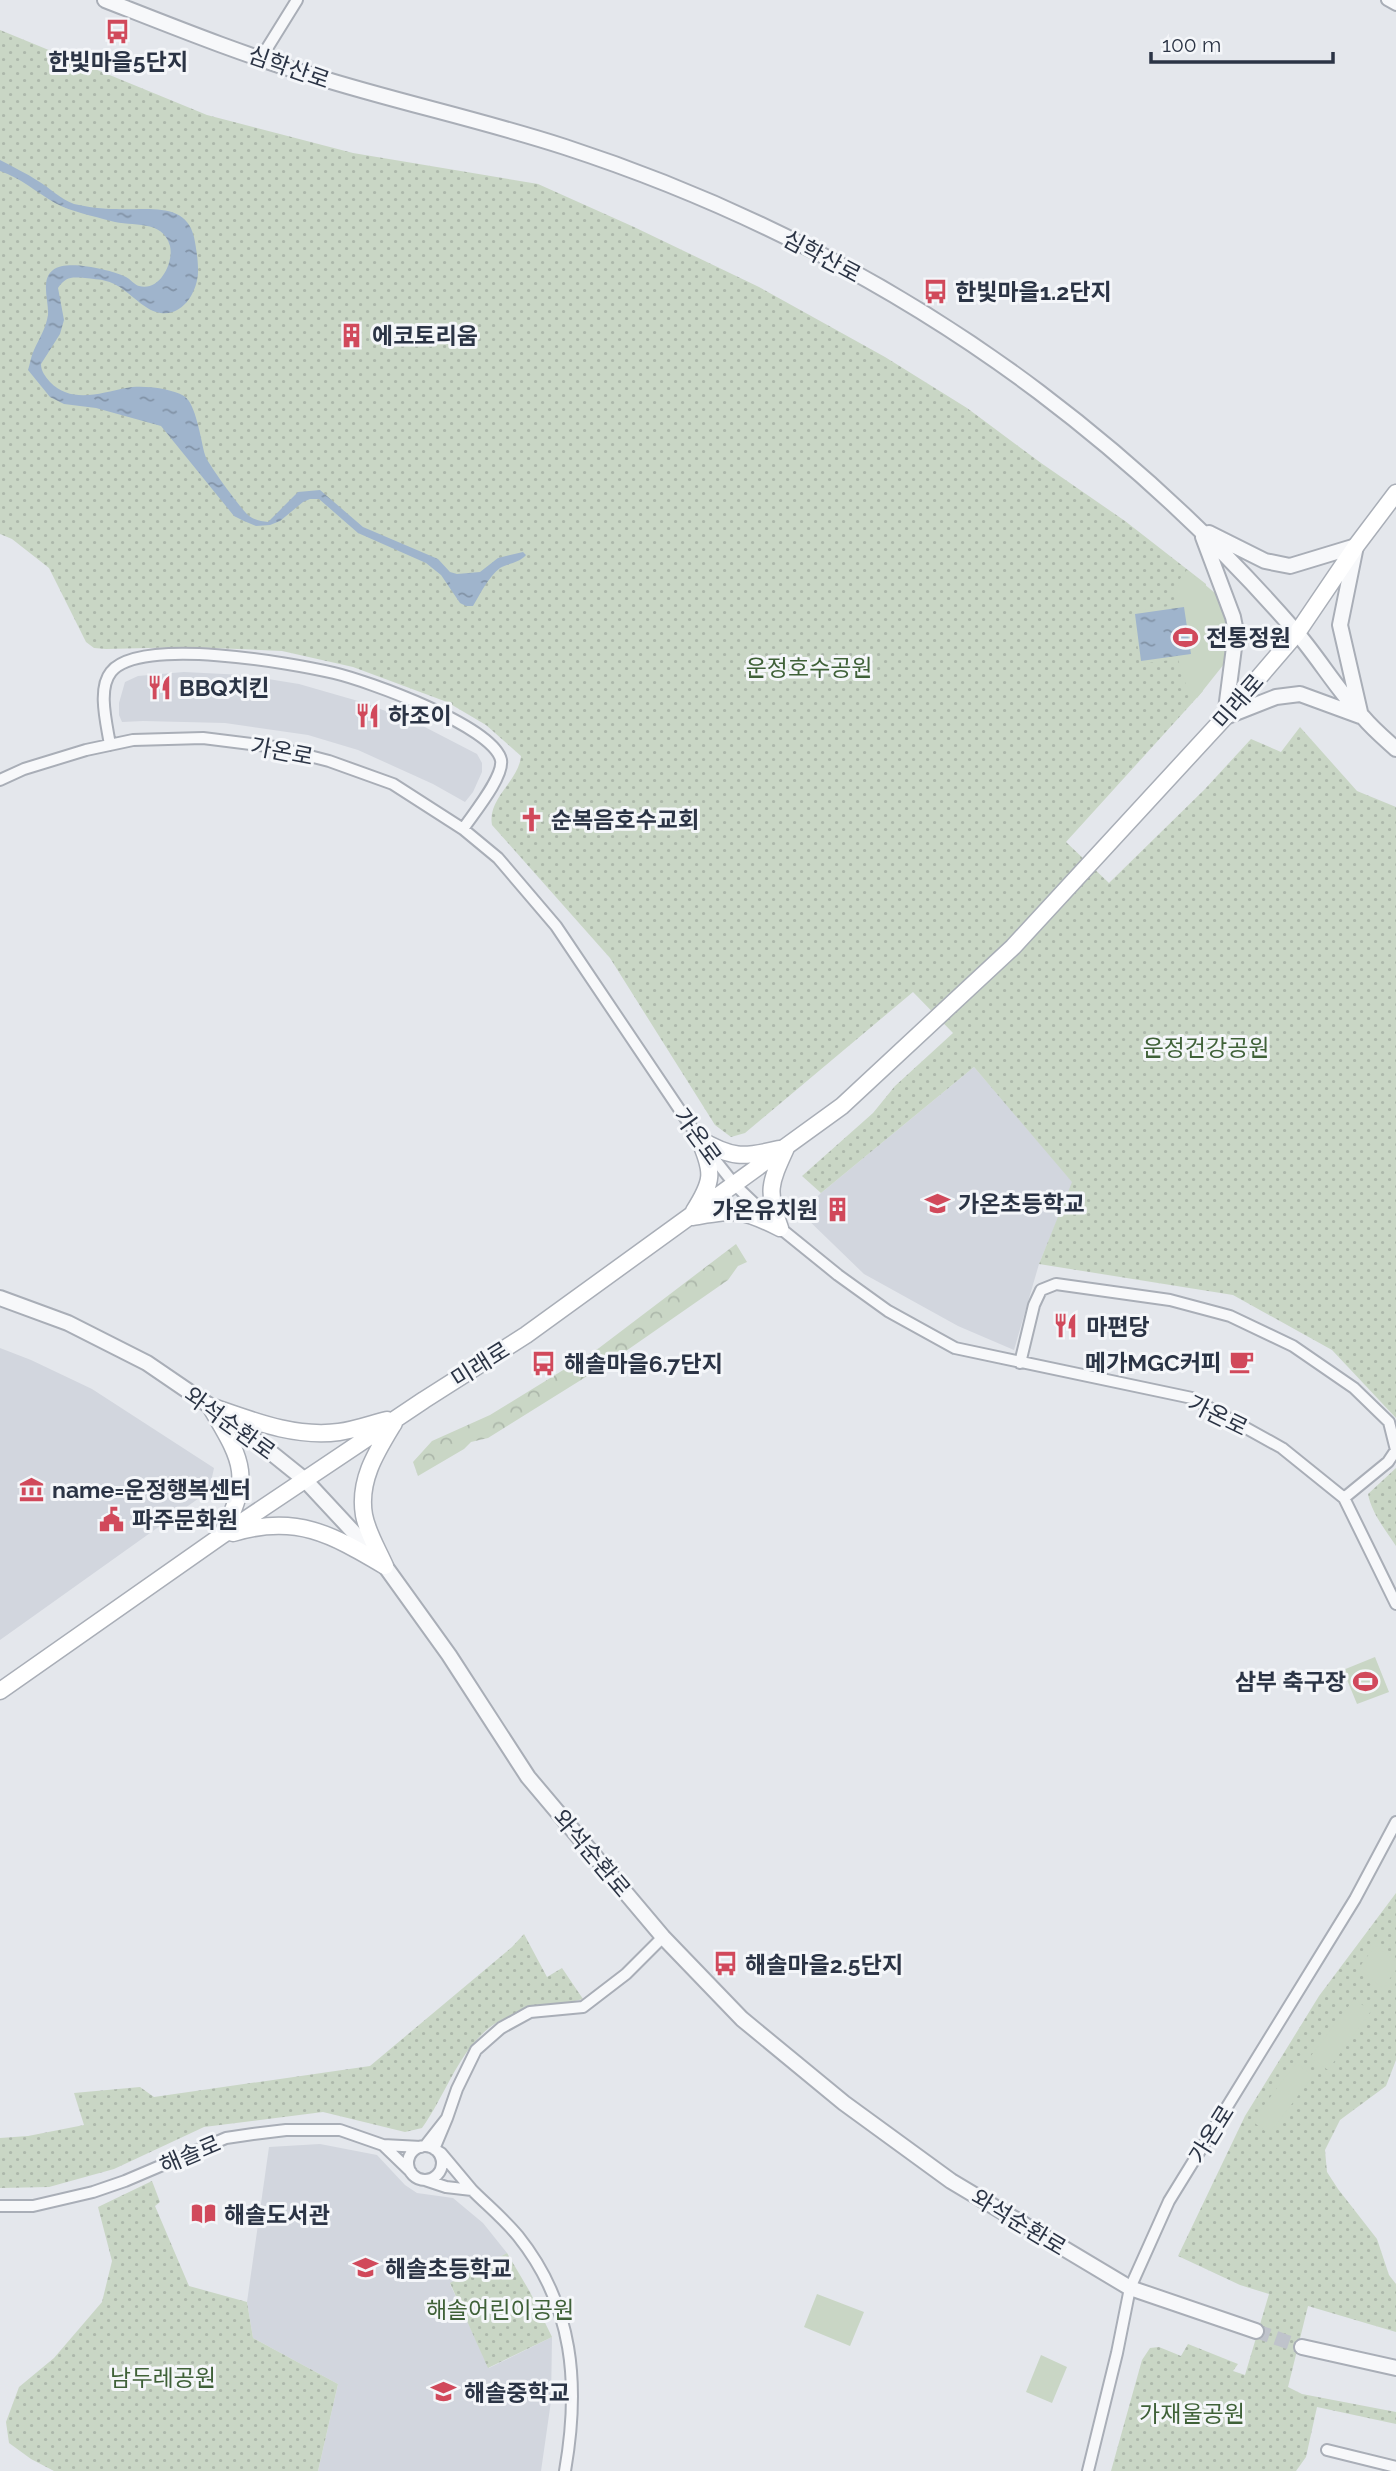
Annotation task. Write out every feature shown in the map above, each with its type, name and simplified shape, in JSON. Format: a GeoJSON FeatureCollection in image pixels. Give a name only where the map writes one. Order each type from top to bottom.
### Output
{"type":"FeatureCollection","features":[{"type":"Feature","properties":{"kind":"main road","name":"미래로"},"geometry":{"type":"LineString","coordinates":[[0,1691],[220,1536],[526,1335],[842,1106],[1013,947],[1225,716],[1297,633],[1396,493]]}},
{"type":"Feature","properties":{"kind":"main road"},"geometry":{"type":"LineString","coordinates":[[699,1139],[721,1152],[737,1156],[787,1147]]}},
{"type":"Feature","properties":{"kind":"main road"},"geometry":{"type":"LineString","coordinates":[[690,1218],[705,1193],[710,1177],[709,1161],[699,1139]]}},
{"type":"Feature","properties":{"kind":"main road"},"geometry":{"type":"LineString","coordinates":[[780,1228],[770,1193],[773,1177],[787,1147]]}},
{"type":"Feature","properties":{"kind":"main road"},"geometry":{"type":"LineString","coordinates":[[690,1218],[741,1211],[780,1228]]}},
{"type":"Feature","properties":{"kind":"main road"},"geometry":{"type":"LineString","coordinates":[[209,1406],[270,1426],[306,1433],[340,1432],[398,1417]]}},
{"type":"Feature","properties":{"kind":"main road"},"geometry":{"type":"LineString","coordinates":[[209,1406],[233,1447],[242,1475],[235,1508],[220,1536]]}},
{"type":"Feature","properties":{"kind":"main road"},"geometry":{"type":"LineString","coordinates":[[385,1566],[364,1517],[362,1488],[375,1455],[398,1417]]}},
{"type":"Feature","properties":{"kind":"main road"},"geometry":{"type":"LineString","coordinates":[[220,1536],[251,1527],[296,1525],[344,1541],[385,1566]]}},
{"type":"Feature","properties":{"kind":"street","name":"심학산로"},"geometry":{"type":"LineString","coordinates":[[105,0],[312,76],[565,147],[714,204],[788,238],[923,312],[984,352],[1095,437],[1200,529],[1297,633],[1362,716],[1396,749]]}},
{"type":"Feature","properties":{"kind":"street"},"geometry":{"type":"LineString","coordinates":[[261,58],[297,0]]}},
{"type":"Feature","properties":{"kind":"street"},"geometry":{"type":"LineString","coordinates":[[1387,0],[1396,5]]}},
{"type":"Feature","properties":{"kind":"street"},"geometry":{"type":"LineString","coordinates":[[1200,529],[1277,565],[1290,566],[1356,546],[1340,625],[1362,716]]}},
{"type":"Feature","properties":{"kind":"street"},"geometry":{"type":"LineString","coordinates":[[1200,529],[1233,617],[1236,632],[1225,716],[1288,694],[1300,694],[1362,716]]}},
{"type":"Feature","properties":{"kind":"street"},"geometry":{"type":"LineString","coordinates":[[110,745],[104,696],[106,681],[110,672],[124,660],[156,654],[235,656],[337,674],[439,712],[462,723],[496,748],[500,759],[498,776],[463,829]]}},
{"type":"Feature","properties":{"kind":"street","name":"가온로"},"geometry":{"type":"LineString","coordinates":[[0,780],[24,769],[133,740],[204,738],[275,747],[329,761],[393,784],[463,829],[498,858],[556,926],[699,1139],[735,1185],[780,1228],[888,1311],[955,1348],[1192,1398],[1282,1448],[1344,1498],[1396,1604]]}},
{"type":"Feature","properties":{"kind":"street"},"geometry":{"type":"LineString","coordinates":[[1020,1363],[1041,1290],[1056,1284],[1170,1300],[1230,1316],[1293,1346],[1354,1388],[1389,1422],[1396,1450],[1388,1462],[1344,1498]]}},
{"type":"Feature","properties":{"kind":"street","name":"와석순환로"},"geometry":{"type":"LineString","coordinates":[[0,1298],[68,1323],[147,1363],[209,1406],[305,1480],[385,1566],[449,1655],[528,1777],[663,1937],[741,2019],[844,2103],[951,2181],[1130,2288],[1256,2331]]}},
{"type":"Feature","properties":{"kind":"street","name":"가온로"},"geometry":{"type":"LineString","coordinates":[[1088,2471],[1130,2288],[1169,2201],[1355,1899],[1396,1822]]}},
{"type":"Feature","properties":{"kind":"street"},"geometry":{"type":"LineString","coordinates":[[411,2172],[410,2155],[427,2147],[447,2118],[476,2050],[501,2028],[530,2012],[583,2007],[626,1974],[663,1937]]}},
{"type":"Feature","properties":{"kind":"street","name":"해솔로"},"geometry":{"type":"LineString","coordinates":[[0,2206],[33,2206],[93,2192],[226,2138],[286,2130],[340,2130],[383,2145]]}},
{"type":"Feature","properties":{"kind":"street"},"geometry":{"type":"LineString","coordinates":[[383,2145],[427,2147],[441,2153],[472,2190],[517,2234],[538,2265],[549,2285],[566,2332],[572,2365],[565,2471]]}},
{"type":"Feature","properties":{"kind":"street"},"geometry":{"type":"LineString","coordinates":[[383,2145],[415,2176],[446,2187],[472,2190]]}},
{"type":"Feature","properties":{"kind":"street"},"geometry":{"type":"LineString","coordinates":[[425,2180],[436,2176],[442,2166],[441,2156],[427,2147]]}},
{"type":"Feature","properties":{"kind":"street"},"geometry":{"type":"LineString","coordinates":[[1302,2347],[1396,2368]]}},
{"type":"Feature","properties":{"kind":"street"},"geometry":{"type":"LineString","coordinates":[[1326,2450],[1377,2467],[1396,2467]]}},
{"type":"Feature","properties":{"kind":"shaded area"},"geometry":{"type":"Polygon","coordinates":[[[184,672],[244,675],[299,684],[365,703],[419,724],[477,754],[482,763],[482,772],[465,802],[433,784],[358,750],[308,735],[225,723],[122,722],[119,703],[125,682],[138,676],[184,672]]]}},
{"type":"Feature","properties":{"kind":"shaded area","name":"가온초등학교"},"geometry":{"type":"Polygon","coordinates":[[[974,1067],[1073,1182],[1039,1264],[1014,1350],[958,1326],[864,1274],[801,1213],[821,1193],[974,1067]]]}},
{"type":"Feature","properties":{"kind":"shaded area"},"geometry":{"type":"Polygon","coordinates":[[[0,1348],[92,1389],[214,1468],[209,1491],[0,1640],[0,1348]]]}},
{"type":"Feature","properties":{"kind":"shaded area","name":"해솔초등학교"},"geometry":{"type":"Polygon","coordinates":[[[320,2144],[377,2155],[405,2185],[417,2193],[453,2198],[483,2223],[507,2253],[450,2284],[489,2368],[552,2337],[551,2401],[541,2471],[318,2471],[338,2384],[253,2338],[247,2302],[269,2147],[320,2144]]]}},
{"type":"Feature","properties":{"kind":"green space","name":"운정호수공원"},"geometry":{"type":"Polygon","coordinates":[[[0,30],[207,115],[353,153],[538,184],[634,227],[759,287],[885,357],[967,408],[1125,521],[1206,584],[1203,691],[1066,842],[1109,883],[1205,789],[1251,739],[1281,752],[1300,727],[1357,791],[1396,807],[1396,1418],[1332,1350],[1233,1295],[1039,1264],[1072,1182],[974,1067],[821,1193],[802,1176],[873,1113],[895,1086],[953,1033],[913,992],[745,1133],[731,1137],[715,1125],[610,958],[492,825],[494,806],[515,774],[521,756],[486,725],[447,702],[353,667],[282,651],[190,647],[106,649],[94,648],[86,642],[49,568],[12,539],[0,534],[0,30]]]}},
{"type":"Feature","properties":{"kind":"green space","name":"전통정원"},"geometry":{"type":"Polygon","coordinates":[[[1187,570],[1226,602],[1231,612],[1228,659],[1197,698],[1186,685],[1178,659],[1140,664],[1133,612],[1175,605],[1179,580],[1187,570]]]}},
{"type":"Feature","properties":{"kind":"green space"},"geometry":{"type":"Polygon","coordinates":[[[736,1244],[747,1262],[738,1266],[728,1280],[613,1360],[488,1438],[471,1442],[464,1449],[418,1476],[413,1462],[432,1441],[490,1415],[599,1348],[736,1244]]]}},
{"type":"Feature","properties":{"kind":"green space"},"geometry":{"type":"Polygon","coordinates":[[[1396,1468],[1396,1546],[1376,1515],[1368,1494],[1396,1468]]]}},
{"type":"Feature","properties":{"kind":"green space","name":"삼부 축구장"},"geometry":{"type":"Polygon","coordinates":[[[1375,1657],[1389,1692],[1357,1704],[1343,1670],[1375,1657]]]}},
{"type":"Feature","properties":{"kind":"green space","name":"가재울공원"},"geometry":{"type":"Polygon","coordinates":[[[1396,1893],[1396,2060],[1386,2086],[1340,2120],[1325,2150],[1327,2172],[1377,2239],[1389,2275],[1396,2284],[1396,2332],[1308,2306],[1288,2387],[1302,2394],[1396,2412],[1396,2424],[1317,2407],[1306,2457],[1296,2471],[1111,2471],[1142,2360],[1150,2348],[1159,2347],[1181,2356],[1188,2344],[1238,2364],[1233,2371],[1245,2375],[1269,2294],[1240,2285],[1178,2256],[1245,2116],[1319,1996],[1396,1893]]]}},
{"type":"Feature","properties":{"kind":"green space"},"geometry":{"type":"Polygon","coordinates":[[[524,1934],[547,1977],[562,1968],[583,1999],[518,2013],[494,2024],[480,2036],[458,2065],[422,2128],[405,2132],[323,2112],[204,2127],[114,2169],[49,2187],[0,2188],[0,2138],[28,2136],[84,2125],[74,2093],[140,2087],[154,2097],[370,2066],[524,1934]]]}},
{"type":"Feature","properties":{"kind":"green space"},"geometry":{"type":"Polygon","coordinates":[[[1375,1946],[1396,1961],[1396,1970],[1383,1988],[1358,1969],[1375,1946]]]}},
{"type":"Feature","properties":{"kind":"green space"},"geometry":{"type":"Polygon","coordinates":[[[1354,1999],[1371,2011],[1328,2070],[1310,2057],[1354,1999]]]}},
{"type":"Feature","properties":{"kind":"green space"},"geometry":{"type":"Polygon","coordinates":[[[1296,2063],[1313,2076],[1269,2134],[1252,2121],[1296,2063]]]}},
{"type":"Feature","properties":{"kind":"green space","name":"남두레공원"},"geometry":{"type":"Polygon","coordinates":[[[152,2181],[160,2202],[155,2206],[189,2286],[247,2302],[253,2338],[338,2384],[318,2471],[54,2471],[9,2443],[6,2422],[19,2387],[54,2358],[102,2302],[112,2261],[98,2207],[152,2181]]]}},
{"type":"Feature","properties":{"kind":"green space","name":"해솔어린이공원"},"geometry":{"type":"Polygon","coordinates":[[[507,2253],[552,2337],[488,2368],[450,2283],[507,2253]]]}},
{"type":"Feature","properties":{"kind":"green space"},"geometry":{"type":"Polygon","coordinates":[[[817,2294],[864,2312],[850,2346],[804,2327],[817,2294]]]}},
{"type":"Feature","properties":{"kind":"green space"},"geometry":{"type":"Polygon","coordinates":[[[1041,2355],[1067,2367],[1052,2403],[1026,2392],[1041,2355]]]}},
{"type":"Feature","properties":{"kind":"water"},"geometry":{"type":"Polygon","coordinates":[[[0,160],[74,204],[173,212],[189,225],[194,237],[198,265],[196,286],[187,302],[174,312],[156,312],[120,287],[104,280],[73,278],[61,284],[58,288],[64,320],[60,334],[41,364],[45,376],[58,389],[86,395],[147,387],[184,396],[195,414],[207,460],[239,505],[255,519],[268,522],[298,492],[320,490],[363,527],[438,559],[450,572],[480,572],[498,558],[523,552],[526,555],[496,571],[473,606],[466,606],[460,603],[441,575],[426,563],[358,533],[319,499],[303,502],[280,521],[256,526],[234,516],[161,426],[96,408],[64,404],[50,397],[28,370],[47,320],[46,285],[49,274],[68,265],[89,267],[119,274],[137,285],[147,287],[164,274],[170,260],[170,246],[166,237],[154,228],[111,221],[55,203],[22,181],[0,171],[0,160]]]}},
{"type":"Feature","properties":{"kind":"water"},"geometry":{"type":"Polygon","coordinates":[[[1184,607],[1191,654],[1141,661],[1135,614],[1184,607]]]}},
{"type":"Feature","properties":{"kind":"tunnel"},"geometry":{"type":"LineString","coordinates":[[1256,2331],[1302,2347]]}},
{"type":"Feature","properties":{"kind":"place","name":"한빛마을5단지"},"geometry":{"type":"Point","coordinates":[118,31]}},
{"type":"Feature","properties":{"kind":"place","name":"한빛마을1.2단지"},"geometry":{"type":"Point","coordinates":[935,291]}},
{"type":"Feature","properties":{"kind":"place","name":"에코토리움"},"geometry":{"type":"Point","coordinates":[352,335]}},
{"type":"Feature","properties":{"kind":"place","name":"전통정원"},"geometry":{"type":"Point","coordinates":[1186,637]}},
{"type":"Feature","properties":{"kind":"place","name":"BBQ치킨"},"geometry":{"type":"Point","coordinates":[159,687]}},
{"type":"Feature","properties":{"kind":"place","name":"하조이"},"geometry":{"type":"Point","coordinates":[368,715]}},
{"type":"Feature","properties":{"kind":"place","name":"순복음호수교회"},"geometry":{"type":"Point","coordinates":[531,819]}},
{"type":"Feature","properties":{"kind":"place","name":"가온초등학교"},"geometry":{"type":"Point","coordinates":[938,1203]}},
{"type":"Feature","properties":{"kind":"place","name":"가온유치원"},"geometry":{"type":"Point","coordinates":[838,1209]}},
{"type":"Feature","properties":{"kind":"place","name":"마편당"},"geometry":{"type":"Point","coordinates":[1066,1326]}},
{"type":"Feature","properties":{"kind":"place","name":"메가MGC커피"},"geometry":{"type":"Point","coordinates":[1242,1362]}},
{"type":"Feature","properties":{"kind":"place","name":"해솔마을6.7단지"},"geometry":{"type":"Point","coordinates":[544,1363]}},
{"type":"Feature","properties":{"kind":"place","name":"name=운정행복센터"},"geometry":{"type":"Point","coordinates":[32,1489]}},
{"type":"Feature","properties":{"kind":"place","name":"파주문화원"},"geometry":{"type":"Point","coordinates":[112,1519]}},
{"type":"Feature","properties":{"kind":"place","name":"삼부 축구장"},"geometry":{"type":"Point","coordinates":[1366,1681]}},
{"type":"Feature","properties":{"kind":"place","name":"해솔마을2.5단지"},"geometry":{"type":"Point","coordinates":[725,1964]}},
{"type":"Feature","properties":{"kind":"place","name":"해솔도서관"},"geometry":{"type":"Point","coordinates":[204,2214]}},
{"type":"Feature","properties":{"kind":"place","name":"해솔초등학교"},"geometry":{"type":"Point","coordinates":[365,2268]}},
{"type":"Feature","properties":{"kind":"place","name":"해솔중학교"},"geometry":{"type":"Point","coordinates":[444,2392]}},
{"type":"Feature","properties":{"kind":"park label","name":"운정건강공원"},"geometry":{"type":"Point","coordinates":[1206,1047]}}]}
